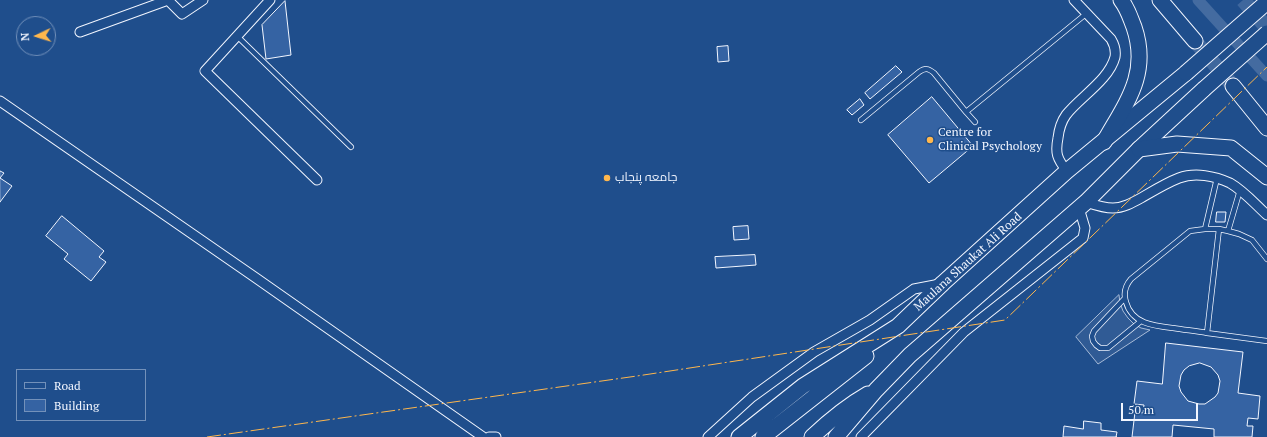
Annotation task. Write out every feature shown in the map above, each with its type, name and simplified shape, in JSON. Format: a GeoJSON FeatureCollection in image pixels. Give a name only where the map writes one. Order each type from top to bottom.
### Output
{"type":"FeatureCollection","features":[{"type":"Feature","properties":{"kind":"main road"},"geometry":{"type":"LineString","coordinates":[[1104,142],[1131,93],[1136,82],[1139,67],[1139,51],[1135,32],[1127,8],[1121,0]]}},
{"type":"Feature","properties":{"kind":"main road"},"geometry":{"type":"LineString","coordinates":[[1160,0],[1195,41]]}},
{"type":"Feature","properties":{"kind":"main road","name":"Maulana Shaukat Ali Road"},"geometry":{"type":"LineString","coordinates":[[739,437],[803,386],[898,326],[943,283],[1067,172],[1267,2]]}},
{"type":"Feature","properties":{"kind":"main road"},"geometry":{"type":"LineString","coordinates":[[836,437],[876,390],[910,355],[1082,205],[1139,149],[1267,33]]}},
{"type":"Feature","properties":{"kind":"main road"},"geometry":{"type":"LineString","coordinates":[[1233,86],[1267,128]]}},
{"type":"Feature","properties":{"kind":"main road"},"geometry":{"type":"LineString","coordinates":[[1139,149],[1176,144],[1231,148],[1267,177]]}},
{"type":"Feature","properties":{"kind":"main road"},"geometry":{"type":"LineString","coordinates":[[763,437],[875,349],[890,332]]}},
{"type":"Feature","properties":{"kind":"main road"},"geometry":{"type":"LineString","coordinates":[[812,437],[832,418],[854,402],[876,390]]}},
{"type":"Feature","properties":{"kind":"street"},"geometry":{"type":"LineString","coordinates":[[80,32],[168,0],[182,14],[203,0]]}},
{"type":"Feature","properties":{"kind":"street"},"geometry":{"type":"LineString","coordinates":[[270,0],[205,71],[317,180]]}},
{"type":"Feature","properties":{"kind":"street"},"geometry":{"type":"LineString","coordinates":[[1067,172],[1059,161],[1056,148],[1060,125],[1066,115],[1103,78],[1115,56],[1114,46],[1111,39],[1074,0]]}},
{"type":"Feature","properties":{"kind":"street"},"geometry":{"type":"LineString","coordinates":[[0,101],[482,437]]}},
{"type":"Feature","properties":{"kind":"street"},"geometry":{"type":"LineString","coordinates":[[861,437],[964,332],[1083,238],[1085,228],[1082,205],[1102,208],[1127,206],[1179,178],[1192,175],[1202,175],[1217,178],[1229,183],[1240,190],[1267,215]]}},
{"type":"Feature","properties":{"kind":"street"},"geometry":{"type":"LineString","coordinates":[[708,437],[752,397],[814,352],[870,320],[914,289],[943,283]]}},
{"type":"Feature","properties":{"kind":"street"},"geometry":{"type":"LineString","coordinates":[[489,437],[496,437]]}},
{"type":"Feature","properties":{"kind":"lane"},"geometry":{"type":"LineString","coordinates":[[966,112],[1086,13]]}},
{"type":"Feature","properties":{"kind":"lane"},"geometry":{"type":"LineString","coordinates":[[237,36],[351,147]]}},
{"type":"Feature","properties":{"kind":"lane"},"geometry":{"type":"LineString","coordinates":[[861,120],[924,69],[929,69],[975,122]]}},
{"type":"Feature","properties":{"kind":"lane"},"geometry":{"type":"LineString","coordinates":[[1205,229],[1217,178]]}},
{"type":"Feature","properties":{"kind":"lane"},"geometry":{"type":"LineString","coordinates":[[1228,231],[1240,190]]}},
{"type":"Feature","properties":{"kind":"lane"},"geometry":{"type":"LineString","coordinates":[[1207,333],[1219,229]]}},
{"type":"Feature","properties":{"kind":"lane"},"geometry":{"type":"LineString","coordinates":[[1267,259],[1252,240],[1240,234],[1219,229],[1190,231],[1131,279],[1124,291],[1124,298],[1127,307],[1133,315],[1152,326],[1267,341]]}},
{"type":"Feature","properties":{"kind":"lane"},"geometry":{"type":"LineString","coordinates":[[1124,298],[1094,331],[1092,336],[1093,341],[1100,348],[1108,348],[1141,321]]}},
{"type":"Feature","properties":{"kind":"shaded area"},"geometry":{"type":"Polygon","coordinates":[[[1119,295],[1123,311],[1128,318],[1141,328],[1150,330],[1098,364],[1076,337],[1119,295]]]}},
{"type":"Feature","properties":{"kind":"building"},"geometry":{"type":"Polygon","coordinates":[[[285,1],[291,55],[266,59],[262,25],[285,1]]]}},
{"type":"Feature","properties":{"kind":"building"},"geometry":{"type":"Polygon","coordinates":[[[728,46],[729,61],[718,62],[717,47],[728,46]]]}},
{"type":"Feature","properties":{"kind":"building"},"geometry":{"type":"Polygon","coordinates":[[[896,66],[902,72],[870,99],[865,93],[896,66]]]}},
{"type":"Feature","properties":{"kind":"building","name":"Centre for Clinical Psychology"},"geometry":{"type":"Polygon","coordinates":[[[932,97],[973,146],[929,183],[888,135],[932,97]]]}},
{"type":"Feature","properties":{"kind":"building"},"geometry":{"type":"Polygon","coordinates":[[[860,99],[864,105],[852,115],[847,110],[860,99]]]}},
{"type":"Feature","properties":{"kind":"building"},"geometry":{"type":"Polygon","coordinates":[[[0,171],[4,173],[0,178],[0,171]]]}},
{"type":"Feature","properties":{"kind":"building"},"geometry":{"type":"Polygon","coordinates":[[[0,178],[12,186],[0,202],[0,178]]]}},
{"type":"Feature","properties":{"kind":"building"},"geometry":{"type":"Polygon","coordinates":[[[1217,212],[1226,212],[1225,222],[1216,222],[1217,212]]]}},
{"type":"Feature","properties":{"kind":"building"},"geometry":{"type":"Polygon","coordinates":[[[62,216],[104,251],[99,257],[106,262],[91,281],[64,259],[68,254],[46,236],[62,216]]]}},
{"type":"Feature","properties":{"kind":"building"},"geometry":{"type":"Polygon","coordinates":[[[748,226],[749,239],[734,240],[733,227],[748,226]]]}},
{"type":"Feature","properties":{"kind":"building"},"geometry":{"type":"Polygon","coordinates":[[[755,255],[756,265],[716,268],[715,257],[755,255]]]}},
{"type":"Feature","properties":{"kind":"building"},"geometry":{"type":"Polygon","coordinates":[[[1166,343],[1243,352],[1238,393],[1260,396],[1258,419],[1248,418],[1247,426],[1253,426],[1252,437],[1214,437],[1214,429],[1173,425],[1172,437],[1132,437],[1135,412],[1143,413],[1144,405],[1134,404],[1137,381],[1162,384],[1166,343]],[[1200,363],[1189,366],[1184,370],[1181,375],[1179,386],[1181,392],[1188,401],[1205,404],[1218,393],[1220,381],[1218,375],[1211,367],[1200,363]]]}},
{"type":"Feature","properties":{"kind":"building"},"geometry":{"type":"Polygon","coordinates":[[[1084,421],[1101,423],[1101,430],[1117,432],[1116,437],[1063,437],[1064,426],[1083,429],[1084,421]]]}},
{"type":"Feature","properties":{"kind":"waterway"},"geometry":{"type":"LineString","coordinates":[[1198,0],[1267,76]]}},
{"type":"Feature","properties":{"kind":"tunnel"},"geometry":{"type":"LineString","coordinates":[[1243,0],[1267,28]]}},
{"type":"Feature","properties":{"kind":"tunnel"},"geometry":{"type":"LineString","coordinates":[[1195,41],[1233,86]]}},
{"type":"Feature","properties":{"kind":"power"},"geometry":{"type":"LineString","coordinates":[[207,437],[637,376],[1005,320],[1267,67]]}},
{"type":"Feature","properties":{"kind":"place","name":"Centre for Clinical Psychology"},"geometry":{"type":"Point","coordinates":[930,140]}},
{"type":"Feature","properties":{"kind":"place","name":"جامعہ پنجاب"},"geometry":{"type":"Point","coordinates":[607,178]}}]}
